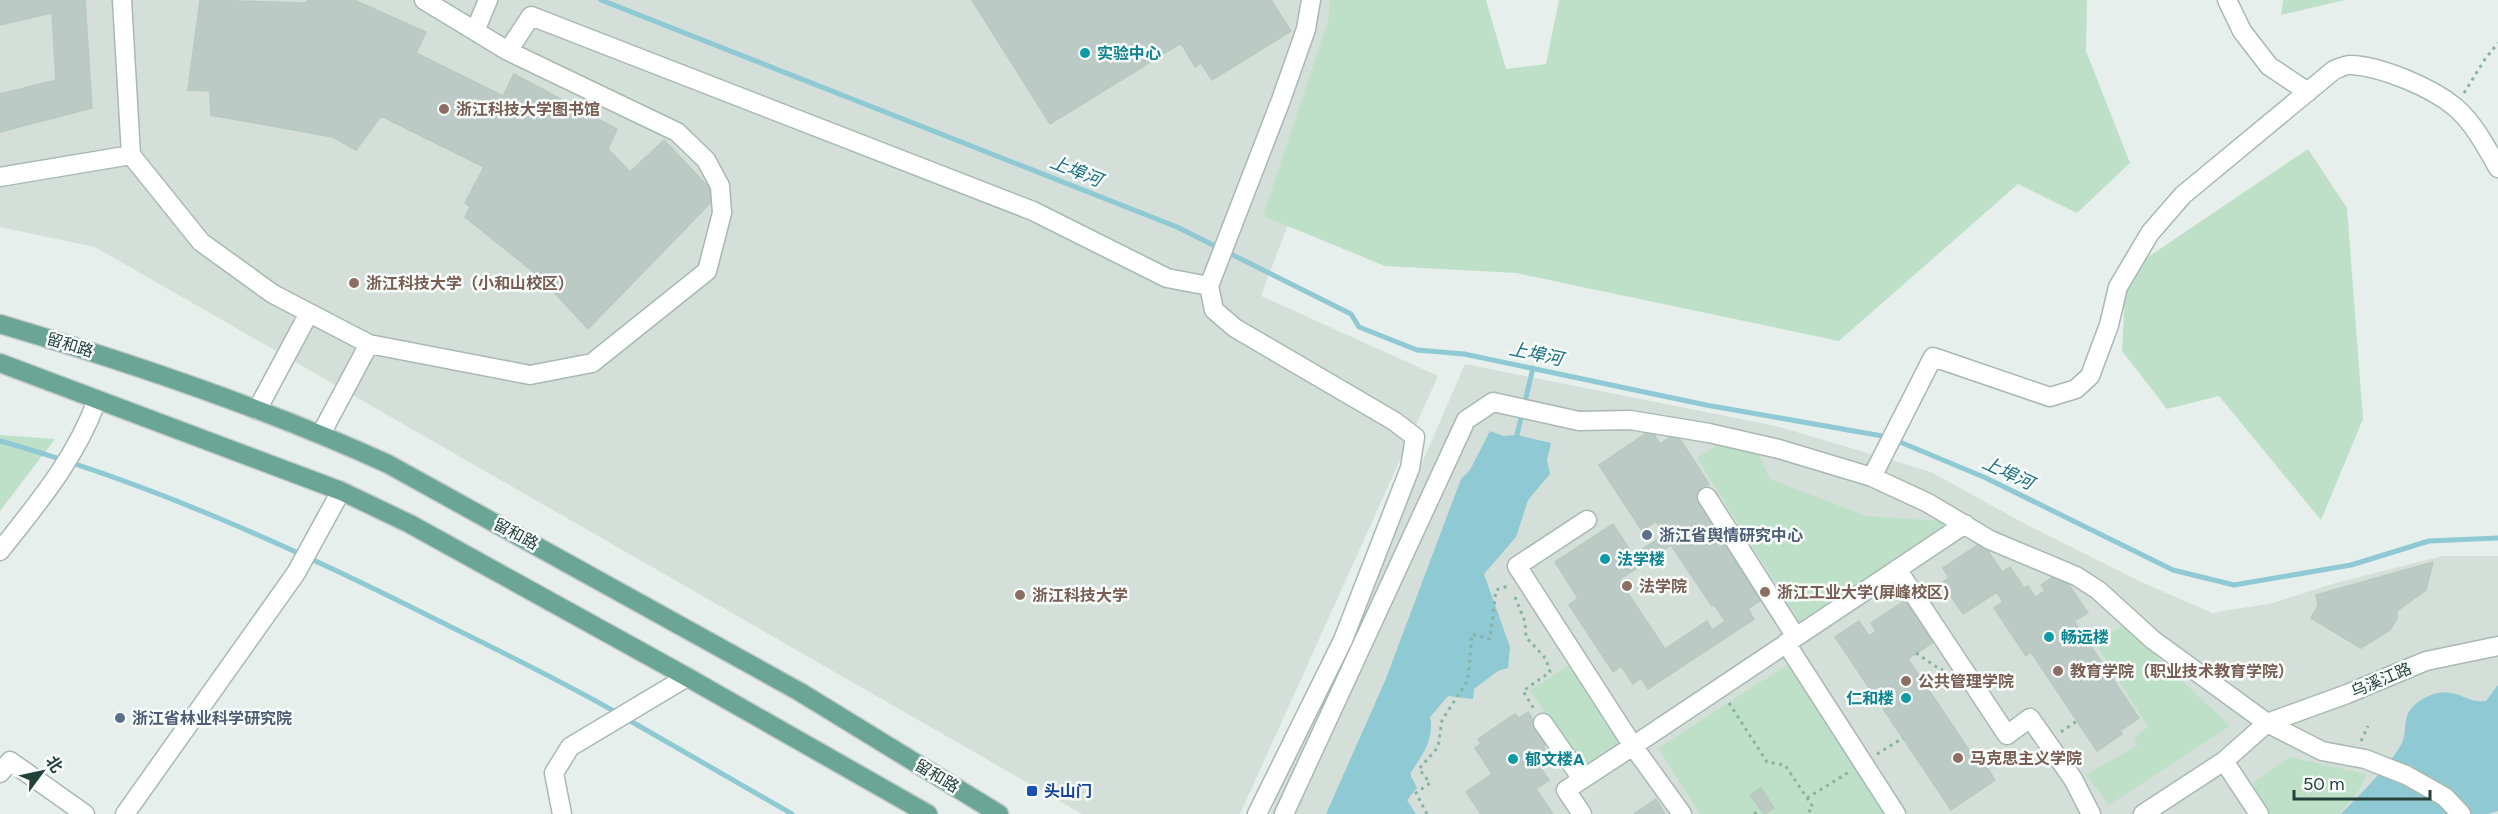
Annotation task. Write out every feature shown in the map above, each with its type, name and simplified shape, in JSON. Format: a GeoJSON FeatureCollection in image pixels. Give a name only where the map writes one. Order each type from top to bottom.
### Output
{"type":"FeatureCollection","features":[{"type":"Feature","properties":{"kind":"main road","name":"留和路"},"geometry":{"type":"LineString","coordinates":[[0,324],[116,359],[321,434],[388,464],[800,692],[999,814]]}},
{"type":"Feature","properties":{"kind":"main road"},"geometry":{"type":"LineString","coordinates":[[0,363],[341,491],[410,524],[687,677],[928,814]]}},
{"type":"Feature","properties":{"kind":"street"},"geometry":{"type":"LineString","coordinates":[[122,0],[131,155],[201,242],[273,294],[369,344],[530,375],[592,363],[707,271],[722,213],[720,186],[706,160],[677,132],[508,51],[424,0]]}},
{"type":"Feature","properties":{"kind":"street"},"geometry":{"type":"LineString","coordinates":[[475,31],[488,0]]}},
{"type":"Feature","properties":{"kind":"street"},"geometry":{"type":"LineString","coordinates":[[1257,814],[1343,640],[1410,468],[1414,437],[1395,421],[1235,328],[1214,310],[1209,286],[1281,100],[1306,29],[1311,0]]}},
{"type":"Feature","properties":{"kind":"street"},"geometry":{"type":"LineString","coordinates":[[2227,0],[2242,31],[2269,66],[2308,92]]}},
{"type":"Feature","properties":{"kind":"street"},"geometry":{"type":"LineString","coordinates":[[508,51],[531,16],[1033,211],[1167,278],[1209,286]]}},
{"type":"Feature","properties":{"kind":"street"},"geometry":{"type":"LineString","coordinates":[[1872,477],[1933,357],[2050,397],[2076,389],[2090,376],[2109,325],[2118,287],[2150,233],[2183,195],[2334,70],[2349,64],[2373,68],[2421,86],[2456,107],[2477,133],[2498,168]]}},
{"type":"Feature","properties":{"kind":"street"},"geometry":{"type":"LineString","coordinates":[[0,177],[131,155]]}},
{"type":"Feature","properties":{"kind":"street"},"geometry":{"type":"LineString","coordinates":[[256,410],[309,313]]}},
{"type":"Feature","properties":{"kind":"street"},"geometry":{"type":"LineString","coordinates":[[321,434],[369,344]]}},
{"type":"Feature","properties":{"kind":"street"},"geometry":{"type":"LineString","coordinates":[[0,551],[60,475],[86,431],[97,400]]}},
{"type":"Feature","properties":{"kind":"street"},"geometry":{"type":"LineString","coordinates":[[1284,814],[1466,420],[1493,402],[1579,421],[1630,420],[1709,433],[1779,449],[1872,477],[1928,503],[1990,540],[2084,580],[2152,640],[2267,723],[2322,751],[2365,759],[2406,775],[2445,797],[2461,814]]}},
{"type":"Feature","properties":{"kind":"street"},"geometry":{"type":"LineString","coordinates":[[125,814],[306,555],[341,491]]}},
{"type":"Feature","properties":{"kind":"street"},"geometry":{"type":"LineString","coordinates":[[1707,497],[1896,814]]}},
{"type":"Feature","properties":{"kind":"street"},"geometry":{"type":"LineString","coordinates":[[1587,520],[1517,566],[1519,579],[1682,814]]}},
{"type":"Feature","properties":{"kind":"street"},"geometry":{"type":"LineString","coordinates":[[1582,814],[1566,790],[1965,524]]}},
{"type":"Feature","properties":{"kind":"street"},"geometry":{"type":"LineString","coordinates":[[1897,569],[2007,735],[2030,717],[2073,780],[2088,813]]}},
{"type":"Feature","properties":{"kind":"street","name":"乌溪江路"},"geometry":{"type":"LineString","coordinates":[[2267,723],[2347,694],[2426,661],[2498,646]]}},
{"type":"Feature","properties":{"kind":"street"},"geometry":{"type":"LineString","coordinates":[[562,814],[554,773],[570,747],[687,677]]}},
{"type":"Feature","properties":{"kind":"street"},"geometry":{"type":"LineString","coordinates":[[1544,723],[1582,779]]}},
{"type":"Feature","properties":{"kind":"street"},"geometry":{"type":"LineString","coordinates":[[2143,814],[2224,761],[2267,723]]}},
{"type":"Feature","properties":{"kind":"street"},"geometry":{"type":"LineString","coordinates":[[0,773],[10,761],[85,814]]}},
{"type":"Feature","properties":{"kind":"street"},"geometry":{"type":"LineString","coordinates":[[2224,761],[2259,814]]}},
{"type":"Feature","properties":{"kind":"path"},"geometry":{"type":"LineString","coordinates":[[2456,107],[2485,59],[2498,43]]}},
{"type":"Feature","properties":{"kind":"path"},"geometry":{"type":"LineString","coordinates":[[1519,579],[1513,592],[1525,622],[1526,637],[1546,659],[1550,672],[1523,691],[1544,723]]}},
{"type":"Feature","properties":{"kind":"path"},"geometry":{"type":"LineString","coordinates":[[1427,814],[1416,794],[1430,783],[1419,769],[1438,747],[1442,720],[1468,680],[1472,634],[1490,639],[1497,590],[1519,579]]}},
{"type":"Feature","properties":{"kind":"path"},"geometry":{"type":"LineString","coordinates":[[1720,688],[1767,762],[1785,765],[1813,807],[1807,814]]}},
{"type":"Feature","properties":{"kind":"path"},"geometry":{"type":"LineString","coordinates":[[1807,798],[1903,738]]}},
{"type":"Feature","properties":{"kind":"path"},"geometry":{"type":"LineString","coordinates":[[1754,814],[1759,810]]}},
{"type":"Feature","properties":{"kind":"shaded area","name":"浙江科技大学"},"geometry":{"type":"Polygon","coordinates":[[[0,0],[1372,0],[1261,296],[1438,376],[1240,814],[1082,814],[95,247],[0,227],[0,0]]]}},
{"type":"Feature","properties":{"kind":"shaded area","name":"浙江工业大学(屏峰校区)"},"geometry":{"type":"Polygon","coordinates":[[[1465,364],[1776,426],[1931,472],[2029,526],[2139,581],[2212,613],[2273,603],[2339,582],[2443,556],[2498,556],[2498,814],[1270,814],[1465,364]]]}},
{"type":"Feature","properties":{"kind":"green space"},"geometry":{"type":"Polygon","coordinates":[[[1330,0],[1486,0],[1506,69],[1546,64],[1559,0],[2087,0],[2086,51],[2130,163],[2077,213],[2018,184],[1839,341],[1516,273],[1385,266],[1263,216],[1328,21],[1330,0]]]}},
{"type":"Feature","properties":{"kind":"green space"},"geometry":{"type":"Polygon","coordinates":[[[2283,0],[2345,0],[2281,15],[2283,0]]]}},
{"type":"Feature","properties":{"kind":"green space"},"geometry":{"type":"Polygon","coordinates":[[[2308,149],[2347,208],[2363,419],[2321,520],[2219,396],[2167,409],[2122,351],[2126,272],[2308,149]]]}},
{"type":"Feature","properties":{"kind":"green space"},"geometry":{"type":"Polygon","coordinates":[[[0,435],[55,439],[0,511],[0,435]]]}},
{"type":"Feature","properties":{"kind":"green space"},"geometry":{"type":"Polygon","coordinates":[[[1720,443],[1759,454],[1770,479],[1866,516],[1940,521],[1948,530],[1881,574],[1800,622],[1697,458],[1720,443]]]}},
{"type":"Feature","properties":{"kind":"green space"},"geometry":{"type":"Polygon","coordinates":[[[2123,625],[2230,726],[2109,805],[2086,775],[2137,745],[2134,738],[2148,727],[2095,643],[2123,625]]]}},
{"type":"Feature","properties":{"kind":"green space"},"geometry":{"type":"Polygon","coordinates":[[[1793,661],[1892,814],[1700,814],[1658,748],[1793,661]]]}},
{"type":"Feature","properties":{"kind":"green space"},"geometry":{"type":"Polygon","coordinates":[[[1573,662],[1627,744],[1584,772],[1530,690],[1573,662]]]}},
{"type":"Feature","properties":{"kind":"green space"},"geometry":{"type":"Polygon","coordinates":[[[2289,757],[2366,774],[2360,789],[2339,814],[2266,814],[2247,787],[2289,757]]]}},
{"type":"Feature","properties":{"kind":"water"},"geometry":{"type":"Polygon","coordinates":[[[1490,431],[1503,436],[1517,435],[1551,443],[1547,460],[1550,474],[1528,500],[1516,537],[1484,574],[1510,647],[1508,668],[1498,671],[1474,689],[1473,699],[1448,696],[1430,717],[1429,740],[1410,774],[1417,788],[1407,800],[1416,814],[1326,814],[1385,681],[1461,479],[1470,470],[1490,431]]]}},
{"type":"Feature","properties":{"kind":"water"},"geometry":{"type":"Polygon","coordinates":[[[2498,685],[2498,811],[2487,814],[2341,814],[2393,757],[2403,740],[2409,712],[2419,701],[2433,694],[2445,692],[2486,701],[2498,685]]]}},
{"type":"Feature","properties":{"kind":"building"},"geometry":{"type":"Polygon","coordinates":[[[0,0],[85,0],[92,108],[0,132],[0,94],[56,80],[52,13],[0,25],[0,0]]]}},
{"type":"Feature","properties":{"kind":"building"},"geometry":{"type":"Polygon","coordinates":[[[200,0],[306,3],[308,0],[354,0],[426,32],[416,53],[503,96],[514,74],[617,129],[608,149],[630,172],[664,140],[717,196],[588,329],[541,278],[465,217],[470,207],[465,203],[484,167],[381,116],[356,150],[333,137],[211,115],[210,91],[188,90],[200,0]]]}},
{"type":"Feature","properties":{"kind":"building","name":"实验中心"},"geometry":{"type":"Polygon","coordinates":[[[972,0],[1271,0],[1291,31],[1212,80],[1201,63],[1195,67],[1181,43],[1050,124],[972,0]]]}},
{"type":"Feature","properties":{"kind":"building","name":"法学楼"},"geometry":{"type":"Polygon","coordinates":[[[1651,430],[1660,444],[1676,433],[1709,484],[1697,492],[1754,577],[1748,581],[1761,600],[1748,609],[1754,619],[1648,689],[1641,678],[1633,684],[1621,666],[1613,672],[1569,605],[1578,598],[1555,562],[1613,524],[1633,555],[1665,535],[1656,521],[1642,531],[1599,465],[1651,430]],[[1671,545],[1619,580],[1665,649],[1707,621],[1712,630],[1725,621],[1714,604],[1712,606],[1671,545]]]}},
{"type":"Feature","properties":{"kind":"building","name":"畅远楼"},"geometry":{"type":"Polygon","coordinates":[[[1982,542],[2002,572],[2010,567],[2024,588],[2028,586],[2035,597],[2045,591],[2041,585],[2060,572],[2088,613],[2074,621],[2139,718],[2120,731],[2122,734],[2097,751],[2031,652],[2026,656],[1994,608],[2003,602],[1997,592],[1963,614],[1942,583],[1949,578],[1943,568],[1982,542]]]}},
{"type":"Feature","properties":{"kind":"building"},"geometry":{"type":"Polygon","coordinates":[[[2433,562],[2426,590],[2397,611],[2397,618],[2390,630],[2361,648],[2311,618],[2318,606],[2316,595],[2433,562]]]}},
{"type":"Feature","properties":{"kind":"building","name":"仁和楼"},"geometry":{"type":"Polygon","coordinates":[[[1907,599],[1935,641],[1908,659],[1973,756],[1977,752],[1995,780],[1951,810],[1835,637],[1859,621],[1869,636],[1876,631],[1871,623],[1907,599]]]}},
{"type":"Feature","properties":{"kind":"building","name":"郁文楼A"},"geometry":{"type":"Polygon","coordinates":[[[1528,712],[1548,743],[1543,746],[1549,755],[1537,763],[1549,780],[1536,789],[1553,814],[1481,814],[1466,792],[1492,774],[1475,748],[1481,744],[1478,739],[1515,714],[1519,718],[1528,712]]]}},
{"type":"Feature","properties":{"kind":"building"},"geometry":{"type":"Polygon","coordinates":[[[1761,788],[1774,808],[1764,814],[1750,795],[1761,788]]]}},
{"type":"Feature","properties":{"kind":"building"},"geometry":{"type":"Polygon","coordinates":[[[1656,799],[1665,814],[1634,814],[1656,799]]]}},
{"type":"Feature","properties":{"kind":"waterway","name":"上埠河"},"geometry":{"type":"LineString","coordinates":[[601,0],[1177,227],[1351,314],[1359,327],[1417,350],[1464,354],[1706,405],[1888,437],[1986,478],[2173,570],[2234,585],[2351,565],[2429,541],[2498,538]]}},
{"type":"Feature","properties":{"kind":"waterway"},"geometry":{"type":"LineString","coordinates":[[1517,435],[1533,368]]}},
{"type":"Feature","properties":{"kind":"waterway"},"geometry":{"type":"LineString","coordinates":[[0,441],[113,477],[223,520],[331,568],[506,654],[619,714]]}},
{"type":"Feature","properties":{"kind":"waterway"},"geometry":{"type":"LineString","coordinates":[[627,719],[792,814]]}},
{"type":"Feature","properties":{"kind":"place","name":"实验中心"},"geometry":{"type":"Point","coordinates":[1085,53]}},
{"type":"Feature","properties":{"kind":"place","name":"浙江科技大学图书馆"},"geometry":{"type":"Point","coordinates":[444,109]}},
{"type":"Feature","properties":{"kind":"place","name":"浙江科技大学（小和山校区）"},"geometry":{"type":"Point","coordinates":[354,283]}},
{"type":"Feature","properties":{"kind":"place","name":"浙江省舆情研究中心"},"geometry":{"type":"Point","coordinates":[1647,535]}},
{"type":"Feature","properties":{"kind":"place","name":"法学楼"},"geometry":{"type":"Point","coordinates":[1605,559]}},
{"type":"Feature","properties":{"kind":"place","name":"法学院"},"geometry":{"type":"Point","coordinates":[1627,586]}},
{"type":"Feature","properties":{"kind":"place","name":"浙江工业大学(屏峰校区)"},"geometry":{"type":"Point","coordinates":[1765,592]}},
{"type":"Feature","properties":{"kind":"place","name":"浙江科技大学"},"geometry":{"type":"Point","coordinates":[1020,595]}},
{"type":"Feature","properties":{"kind":"place","name":"畅远楼"},"geometry":{"type":"Point","coordinates":[2049,637]}},
{"type":"Feature","properties":{"kind":"place","name":"教育学院（职业技术教育学院）"},"geometry":{"type":"Point","coordinates":[2058,671]}},
{"type":"Feature","properties":{"kind":"place","name":"公共管理学院"},"geometry":{"type":"Point","coordinates":[1906,681]}},
{"type":"Feature","properties":{"kind":"place","name":"仁和楼"},"geometry":{"type":"Point","coordinates":[1906,698]}},
{"type":"Feature","properties":{"kind":"place","name":"浙江省林业科学研究院"},"geometry":{"type":"Point","coordinates":[120,718]}},
{"type":"Feature","properties":{"kind":"place","name":"马克思主义学院"},"geometry":{"type":"Point","coordinates":[1958,758]}},
{"type":"Feature","properties":{"kind":"place","name":"郁文楼A"},"geometry":{"type":"Point","coordinates":[1513,759]}},
{"type":"Feature","properties":{"kind":"place","name":"头山门"},"geometry":{"type":"Point","coordinates":[1032,791]}}]}
